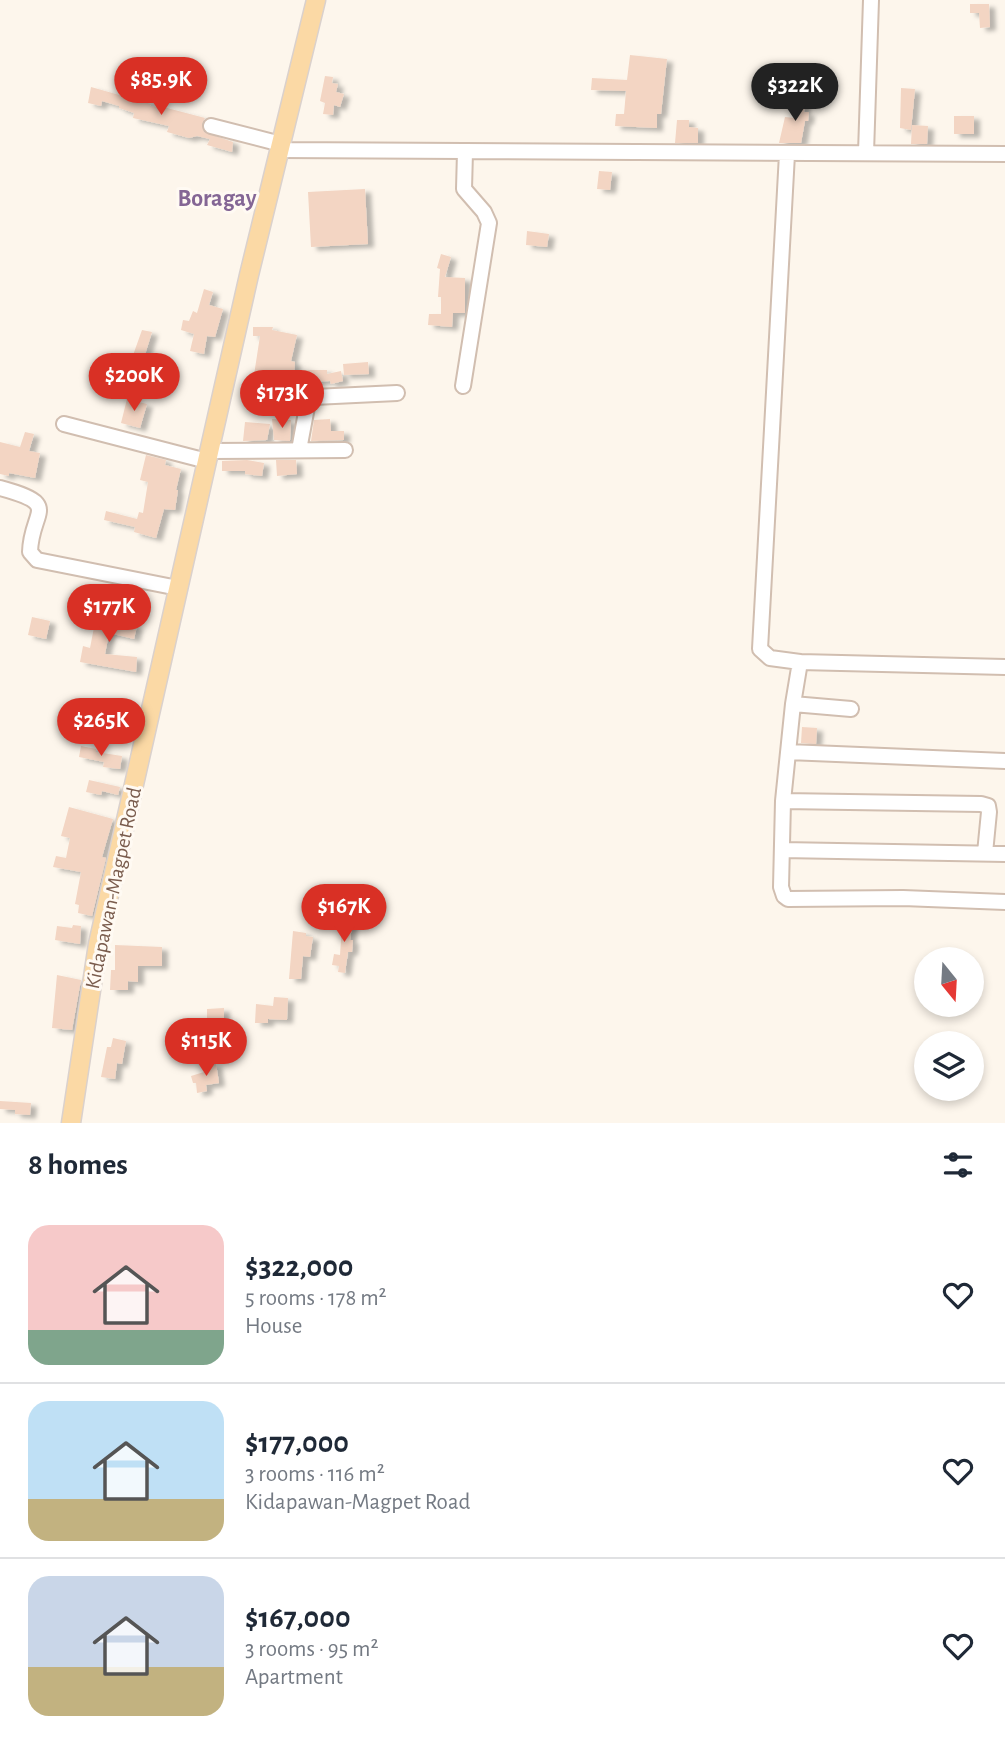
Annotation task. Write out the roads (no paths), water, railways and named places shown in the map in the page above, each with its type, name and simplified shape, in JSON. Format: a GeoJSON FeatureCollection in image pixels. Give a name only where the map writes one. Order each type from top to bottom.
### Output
{"type":"FeatureCollection","features":[{"type":"Feature","properties":{"kind":"main road","name":"Kidapawan-Magpet Road"},"geometry":{"type":"LineString","coordinates":[[71,1123],[98,944],[208,456],[316,0]]}},
{"type":"Feature","properties":{"kind":"street"},"geometry":{"type":"LineString","coordinates":[[866,153],[872,0]]}},
{"type":"Feature","properties":{"kind":"street"},"geometry":{"type":"LineString","coordinates":[[211,125],[280,147],[466,152],[1005,154]]}},
{"type":"Feature","properties":{"kind":"street"},"geometry":{"type":"LineString","coordinates":[[463,386],[489,223],[484,212],[464,189],[466,152]]}},
{"type":"Feature","properties":{"kind":"street"},"geometry":{"type":"LineString","coordinates":[[787,154],[759,644],[762,653],[769,658],[800,662],[1005,667]]}},
{"type":"Feature","properties":{"kind":"street"},"geometry":{"type":"LineString","coordinates":[[299,450],[307,407],[314,397],[397,393]]}},
{"type":"Feature","properties":{"kind":"street"},"geometry":{"type":"LineString","coordinates":[[64,424],[208,456],[345,450]]}},
{"type":"Feature","properties":{"kind":"street"},"geometry":{"type":"LineString","coordinates":[[0,488],[30,498],[37,505],[40,514],[30,552],[37,560],[178,589]]}},
{"type":"Feature","properties":{"kind":"street"},"geometry":{"type":"LineString","coordinates":[[800,662],[783,801],[781,892],[788,899],[903,898],[1005,902]]}},
{"type":"Feature","properties":{"kind":"street"},"geometry":{"type":"LineString","coordinates":[[793,704],[851,709]]}},
{"type":"Feature","properties":{"kind":"street"},"geometry":{"type":"LineString","coordinates":[[788,752],[1005,761]]}},
{"type":"Feature","properties":{"kind":"street"},"geometry":{"type":"LineString","coordinates":[[783,801],[981,804],[988,806],[989,811],[985,853]]}},
{"type":"Feature","properties":{"kind":"street"},"geometry":{"type":"LineString","coordinates":[[782,850],[1005,854]]}},
{"type":"Feature","properties":{"kind":"district","name":"Boragay"},"geometry":{"type":"Point","coordinates":[217,198]}}]}
